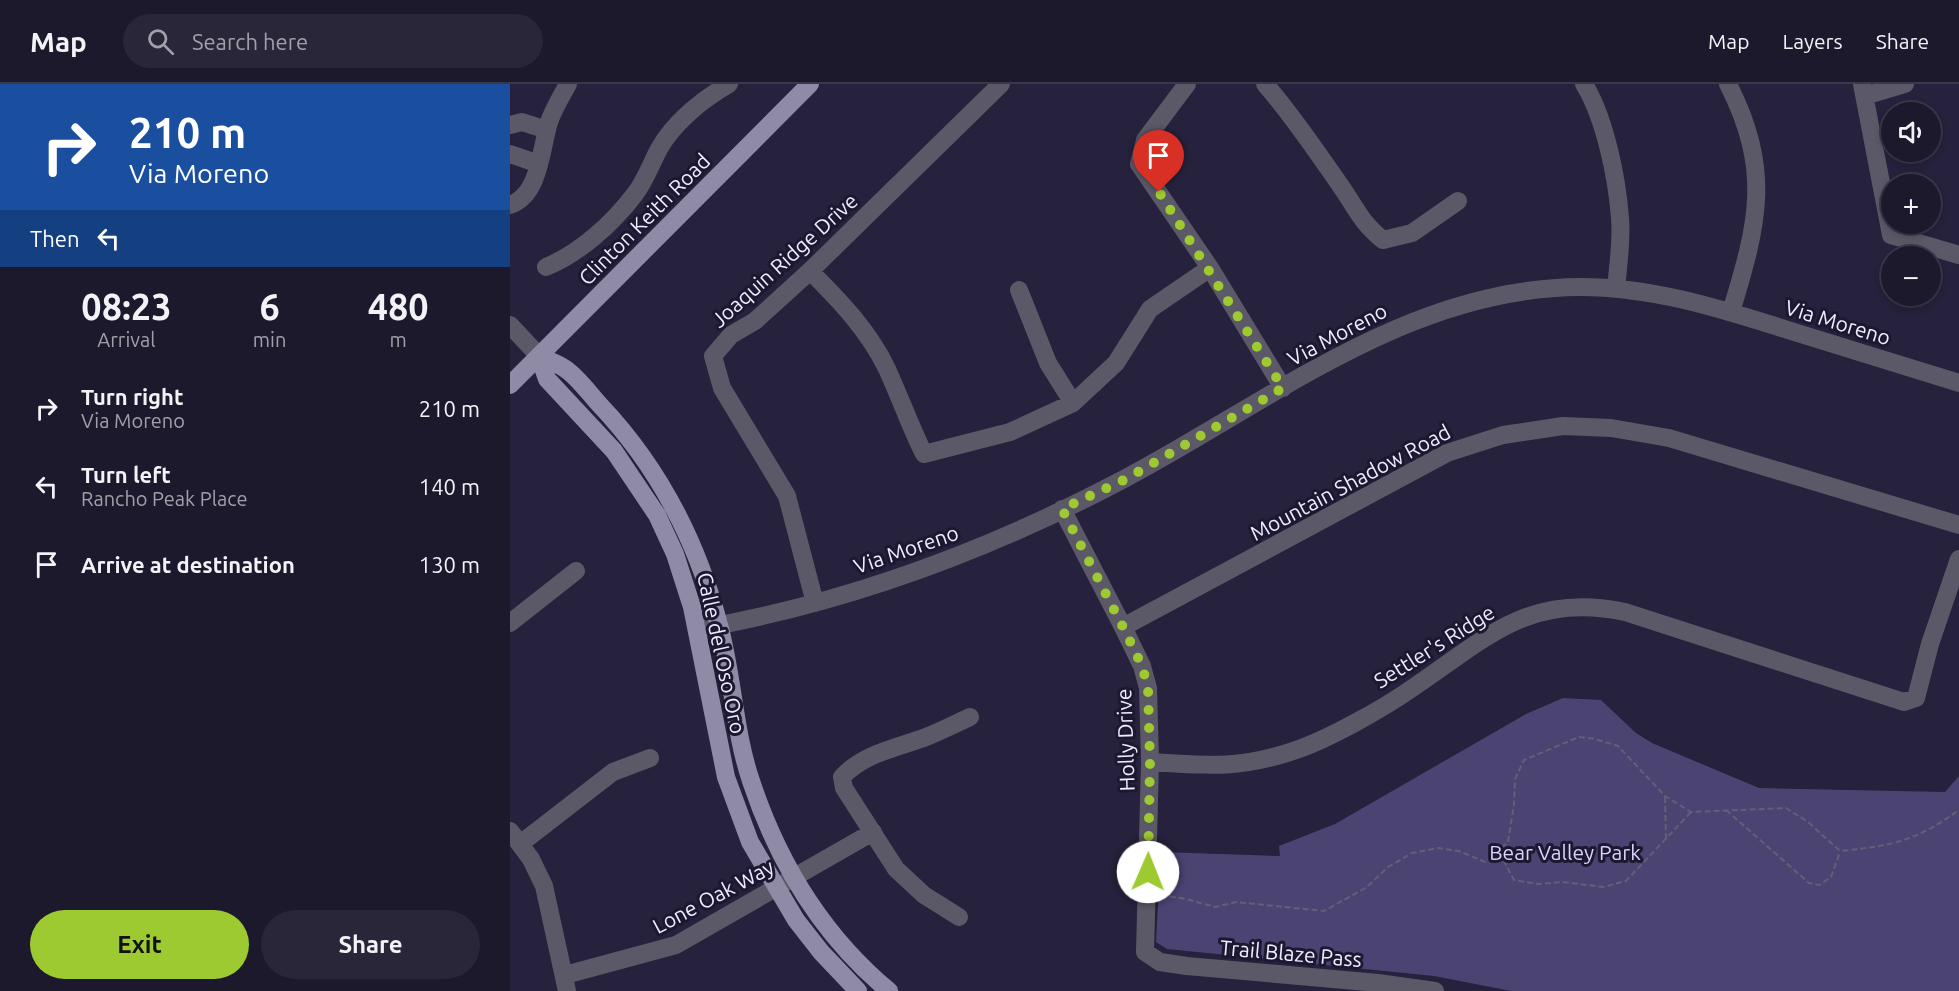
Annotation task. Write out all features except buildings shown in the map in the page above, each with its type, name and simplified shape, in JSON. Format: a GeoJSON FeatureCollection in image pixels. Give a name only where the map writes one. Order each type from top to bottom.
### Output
{"type":"FeatureCollection","features":[{"type":"Feature","properties":{"kind":"main road","name":"Clinton Keith Road"},"geometry":{"type":"LineString","coordinates":[[510,385],[810,84]]}},
{"type":"Feature","properties":{"kind":"main road","name":"Calle del Oso Oro"},"geometry":{"type":"LineString","coordinates":[[539,356],[565,368],[614,420],[638,450],[674,504],[692,540],[719,625],[750,779],[777,847],[793,879],[848,953],[889,991]]}},
{"type":"Feature","properties":{"kind":"main road","name":"Calle del Oso Oro"},"geometry":{"type":"LineString","coordinates":[[539,356],[547,380],[614,451],[657,514],[675,554],[698,629],[726,777],[750,842],[776,888],[821,952],[858,991]]}},
{"type":"Feature","properties":{"kind":"street"},"geometry":{"type":"LineString","coordinates":[[510,205],[516,203],[530,189],[547,130],[558,101],[568,84]]}},
{"type":"Feature","properties":{"kind":"street"},"geometry":{"type":"LineString","coordinates":[[546,267],[566,258],[622,208],[636,193],[660,147],[683,119],[715,92],[729,84]]}},
{"type":"Feature","properties":{"kind":"street","name":"Joaquin Ridge Drive"},"geometry":{"type":"LineString","coordinates":[[815,603],[787,496],[722,388],[713,356],[731,335],[754,321],[810,271],[1001,84]]}},
{"type":"Feature","properties":{"kind":"street"},"geometry":{"type":"LineString","coordinates":[[1187,84],[1145,140],[1139,164],[1210,268],[1283,388]]}},
{"type":"Feature","properties":{"kind":"street"},"geometry":{"type":"LineString","coordinates":[[1265,84],[1293,118],[1345,191],[1363,223],[1383,240],[1412,233],[1458,201]]}},
{"type":"Feature","properties":{"kind":"street"},"geometry":{"type":"LineString","coordinates":[[1584,84],[1595,102],[1616,191],[1620,241],[1617,288]]}},
{"type":"Feature","properties":{"kind":"street"},"geometry":{"type":"LineString","coordinates":[[1728,84],[1752,142],[1758,189],[1755,228],[1731,312]]}},
{"type":"Feature","properties":{"kind":"street"},"geometry":{"type":"LineString","coordinates":[[1905,84],[1864,90],[1891,235],[1959,255]]}},
{"type":"Feature","properties":{"kind":"street"},"geometry":{"type":"LineString","coordinates":[[510,124],[522,122],[547,130]]}},
{"type":"Feature","properties":{"kind":"street"},"geometry":{"type":"LineString","coordinates":[[510,154],[539,164]]}},
{"type":"Feature","properties":{"kind":"street"},"geometry":{"type":"LineString","coordinates":[[810,271],[852,314],[886,368],[924,454],[1010,432],[1073,403],[1116,363],[1150,309],[1210,268]]}},
{"type":"Feature","properties":{"kind":"street","name":"Via Moreno"},"geometry":{"type":"LineString","coordinates":[[698,629],[815,603],[922,571],[1006,537],[1126,479],[1365,342],[1418,318],[1512,292],[1580,287],[1617,288],[1682,298],[1959,383]]}},
{"type":"Feature","properties":{"kind":"street"},"geometry":{"type":"LineString","coordinates":[[1019,290],[1048,363],[1073,403]]}},
{"type":"Feature","properties":{"kind":"street"},"geometry":{"type":"LineString","coordinates":[[510,325],[539,356]]}},
{"type":"Feature","properties":{"kind":"street","name":"Mountain Shadow Road"},"geometry":{"type":"LineString","coordinates":[[1123,627],[1448,453],[1503,435],[1563,426],[1611,428],[1669,438],[1959,525]]}},
{"type":"Feature","properties":{"kind":"street","name":"Holly Drive"},"geometry":{"type":"LineString","coordinates":[[1062,509],[1142,666],[1148,688],[1150,762],[1145,952]]}},
{"type":"Feature","properties":{"kind":"street","name":"Settler's Ridge"},"geometry":{"type":"LineString","coordinates":[[1150,762],[1242,765],[1301,748],[1410,690],[1465,649],[1495,631],[1538,613],[1571,607],[1602,607],[1625,612],[1880,697],[1904,702],[1917,698],[1930,644],[1959,559]]}},
{"type":"Feature","properties":{"kind":"street"},"geometry":{"type":"LineString","coordinates":[[510,623],[576,571]]}},
{"type":"Feature","properties":{"kind":"street"},"geometry":{"type":"LineString","coordinates":[[959,917],[924,895],[896,869],[844,788],[842,777],[853,766],[872,755],[927,736],[970,717]]}},
{"type":"Feature","properties":{"kind":"street"},"geometry":{"type":"LineString","coordinates":[[566,983],[544,886],[515,838],[613,772],[650,758]]}},
{"type":"Feature","properties":{"kind":"street","name":"Lone Oak Way"},"geometry":{"type":"LineString","coordinates":[[566,983],[676,945],[873,832]]}},
{"type":"Feature","properties":{"kind":"street","name":"Trail Blaze Pass"},"geometry":{"type":"LineString","coordinates":[[1145,952],[1160,962],[1187,966],[1378,983],[1435,991]]}},
{"type":"Feature","properties":{"kind":"path"},"geometry":{"type":"LineString","coordinates":[[1148,894],[1186,899],[1215,907],[1236,902],[1324,911],[1366,887],[1388,867],[1412,853],[1438,848],[1459,851],[1485,862],[1508,842],[1515,779],[1524,760],[1579,737],[1595,738],[1618,746],[1665,796],[1691,812],[1786,808],[1808,822],[1840,851],[1890,846],[1930,831],[1959,810]]}},
{"type":"Feature","properties":{"kind":"path"},"geometry":{"type":"LineString","coordinates":[[1665,796],[1666,839]]}},
{"type":"Feature","properties":{"kind":"path"},"geometry":{"type":"LineString","coordinates":[[1726,810],[1809,883],[1819,885],[1832,877],[1840,851]]}},
{"type":"Feature","properties":{"kind":"path"},"geometry":{"type":"LineString","coordinates":[[1499,852],[1514,880],[1538,884],[1563,882],[1603,886],[1626,881],[1691,812]]}},
{"type":"Feature","properties":{"kind":"green space","name":"Bear Valley Park"},"geometry":{"type":"Polygon","coordinates":[[[1563,698],[1601,700],[1636,733],[1652,743],[1759,788],[1945,792],[1959,776],[1959,991],[1511,991],[1434,976],[1167,949],[1156,942],[1161,852],[1280,856],[1279,846],[1335,824],[1526,714],[1563,698]]]}},
{"type":"Feature","properties":{"kind":"route"},"geometry":{"type":"LineString","coordinates":[[1148,872],[1150,762],[1148,688],[1142,666],[1062,509],[1126,479],[1283,388],[1210,268],[1159,192]]}}]}
